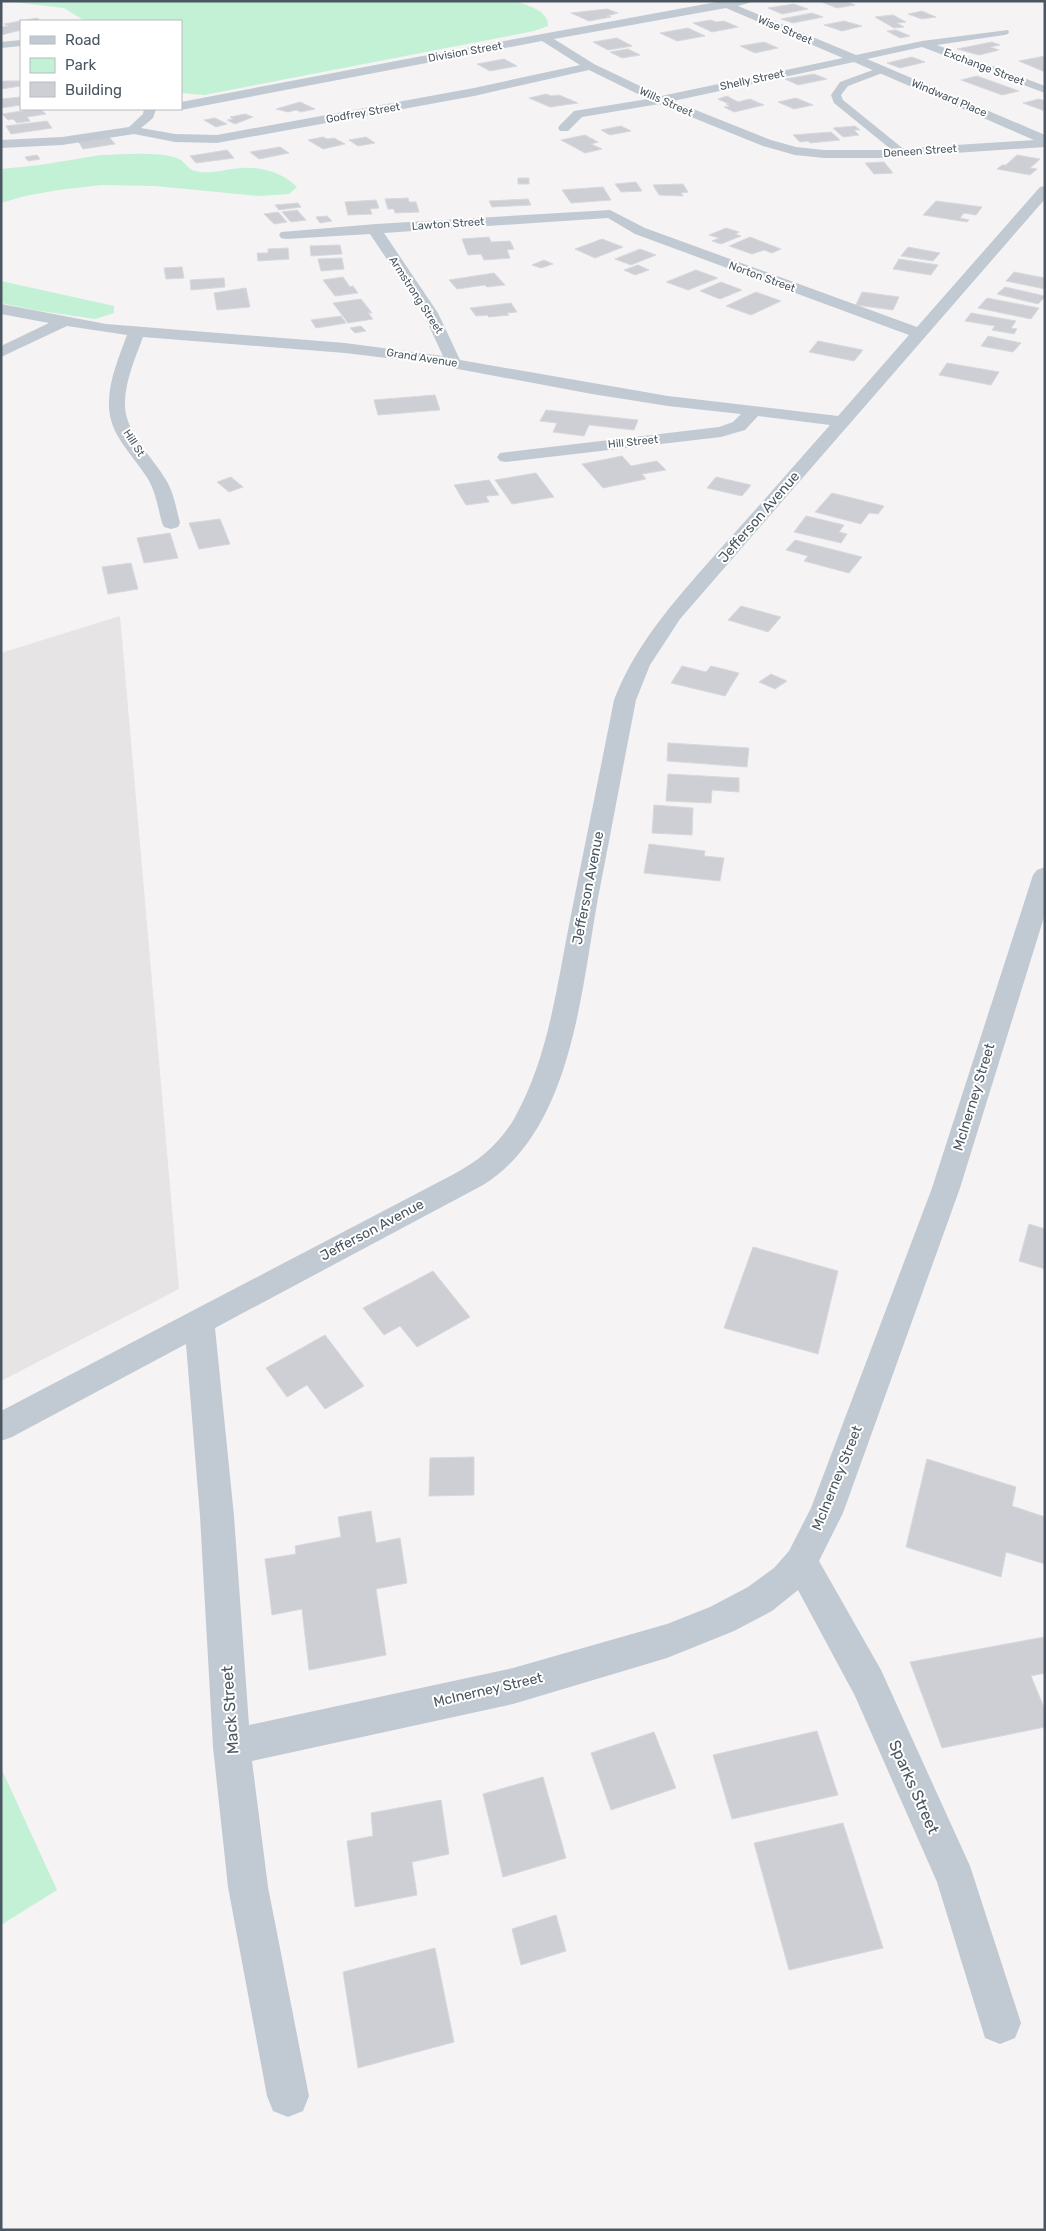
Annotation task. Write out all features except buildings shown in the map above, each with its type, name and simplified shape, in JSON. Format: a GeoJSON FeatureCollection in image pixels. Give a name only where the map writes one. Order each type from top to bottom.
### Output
{"type":"FeatureCollection","features":[{"type":"Feature","properties":{"kind":"street","name":"Division Street"},"geometry":{"type":"LineString","coordinates":[[182,106],[722,3],[750,1]]}},
{"type":"Feature","properties":{"kind":"street","name":"Wise Street"},"geometry":{"type":"LineString","coordinates":[[722,3],[851,58]]}},
{"type":"Feature","properties":{"kind":"street","name":"Shelly Street"},"geometry":{"type":"LineString","coordinates":[[564,128],[578,114],[660,100],[922,44],[1004,32]]}},
{"type":"Feature","properties":{"kind":"street","name":"Wills Street"},"geometry":{"type":"LineString","coordinates":[[545,38],[590,66],[660,100],[758,139],[795,151]]}},
{"type":"Feature","properties":{"kind":"street"},"geometry":{"type":"LineString","coordinates":[[1,45],[20,43]]}},
{"type":"Feature","properties":{"kind":"street","name":"Exchange Street"},"geometry":{"type":"LineString","coordinates":[[922,44],[1045,90]]}},
{"type":"Feature","properties":{"kind":"street","name":"Windward Place"},"geometry":{"type":"LineString","coordinates":[[851,58],[983,112],[1045,142]]}},
{"type":"Feature","properties":{"kind":"street","name":"Godfrey Street"},"geometry":{"type":"LineString","coordinates":[[1,144],[62,141],[134,130],[162,138],[217,140],[465,94],[553,76],[590,66]]}},
{"type":"Feature","properties":{"kind":"street"},"geometry":{"type":"LineString","coordinates":[[134,130],[135,126],[150,112],[163,111]]}},
{"type":"Feature","properties":{"kind":"street","name":"Deneen Street"},"geometry":{"type":"LineString","coordinates":[[795,151],[846,155],[1045,142]]}},
{"type":"Feature","properties":{"kind":"street","name":"Jefferson Avenue"},"geometry":{"type":"LineString","coordinates":[[1,1427],[444,1192],[481,1171],[503,1154],[527,1121],[538,1099],[557,1043],[625,700],[634,675],[644,656],[674,615],[918,333],[1045,190]]}},
{"type":"Feature","properties":{"kind":"street","name":"Norton Street"},"geometry":{"type":"LineString","coordinates":[[610,214],[640,231],[688,250],[918,333]]}},
{"type":"Feature","properties":{"kind":"street","name":"Lawton Street"},"geometry":{"type":"LineString","coordinates":[[286,235],[610,214]]}},
{"type":"Feature","properties":{"kind":"street","name":"Armstrong Street"},"geometry":{"type":"LineString","coordinates":[[376,228],[378,236],[437,323],[450,350],[453,363]]}},
{"type":"Feature","properties":{"kind":"street","name":"Grand Avenue"},"geometry":{"type":"LineString","coordinates":[[1,309],[63,322],[136,332],[345,348],[453,363],[592,389],[841,422]]}},
{"type":"Feature","properties":{"kind":"street"},"geometry":{"type":"LineString","coordinates":[[1,352],[63,322]]}},
{"type":"Feature","properties":{"kind":"street","name":"Hill St"},"geometry":{"type":"LineString","coordinates":[[136,332],[118,385],[117,408],[125,434],[143,458],[162,490],[171,523]]}},
{"type":"Feature","properties":{"kind":"street","name":"Hill Street"},"geometry":{"type":"LineString","coordinates":[[506,457],[721,432],[739,426],[753,411]]}},
{"type":"Feature","properties":{"kind":"street","name":"McInerney Street"},"geometry":{"type":"LineString","coordinates":[[232,1747],[513,1686],[666,1641],[722,1619],[760,1599],[786,1579],[801,1562],[826,1513],[946,1188],[1045,875]]}},
{"type":"Feature","properties":{"kind":"street","name":"Mack Street"},"geometry":{"type":"LineString","coordinates":[[199,1321],[217,1516],[232,1747],[248,1887],[288,2096]]}},
{"type":"Feature","properties":{"kind":"street","name":"Sparks Street"},"geometry":{"type":"LineString","coordinates":[[801,1562],[868,1683],[956,1880],[1000,2023]]}},
{"type":"Feature","properties":{"kind":"lane"},"geometry":{"type":"LineString","coordinates":[[881,70],[844,84],[836,95],[838,101],[902,152]]}},
{"type":"Feature","properties":{"kind":"shaded area"},"geometry":{"type":"Polygon","coordinates":[[[120,616],[179,1289],[1,1381],[1,653],[120,616]]]}},
{"type":"Feature","properties":{"kind":"green space"},"geometry":{"type":"Polygon","coordinates":[[[5,1],[514,1],[541,12],[547,20],[548,26],[534,31],[204,95],[182,93],[182,20],[83,20],[64,8],[5,1]]]}},
{"type":"Feature","properties":{"kind":"green space"},"geometry":{"type":"Polygon","coordinates":[[[149,154],[168,156],[180,159],[190,169],[200,172],[241,168],[264,169],[279,174],[297,187],[289,194],[258,196],[155,186],[102,185],[58,190],[1,203],[1,169],[101,155],[149,154]]]}},
{"type":"Feature","properties":{"kind":"green space"},"geometry":{"type":"Polygon","coordinates":[[[1,281],[114,306],[114,313],[95,319],[1,303],[1,281]]]}},
{"type":"Feature","properties":{"kind":"green space"},"geometry":{"type":"Polygon","coordinates":[[[1,1768],[57,1890],[1,1925],[1,1768]]]}}]}
